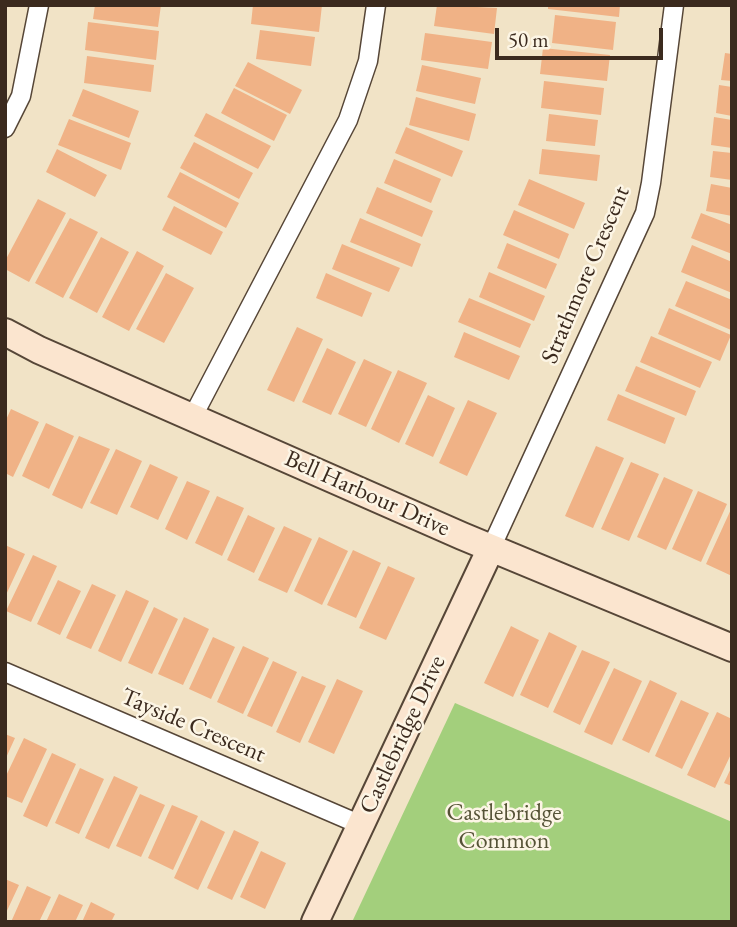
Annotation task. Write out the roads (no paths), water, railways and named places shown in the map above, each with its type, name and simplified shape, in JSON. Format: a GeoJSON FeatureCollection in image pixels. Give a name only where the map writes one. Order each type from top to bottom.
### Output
{"type":"FeatureCollection","features":[{"type":"Feature","properties":{"kind":"street"},"geometry":{"type":"LineString","coordinates":[[5,128],[21,96],[39,5]]}},
{"type":"Feature","properties":{"kind":"street"},"geometry":{"type":"LineString","coordinates":[[192,418],[348,120],[368,61],[376,5]]}},
{"type":"Feature","properties":{"kind":"street","name":"Strathmore Crescent"},"geometry":{"type":"LineString","coordinates":[[491,548],[645,213],[674,5]]}},
{"type":"Feature","properties":{"kind":"street","name":"Bell Harbour Drive"},"geometry":{"type":"LineString","coordinates":[[5,332],[192,418],[732,649]]}},
{"type":"Feature","properties":{"kind":"street","name":"Castlebridge Drive"},"geometry":{"type":"LineString","coordinates":[[315,922],[491,548]]}},
{"type":"Feature","properties":{"kind":"street","name":"Tayside Crescent"},"geometry":{"type":"LineString","coordinates":[[5,672],[361,825]]}},
{"type":"Feature","properties":{"kind":"park label","name":"Castlebridge Common"},"geometry":{"type":"Point","coordinates":[504,827]}}]}
